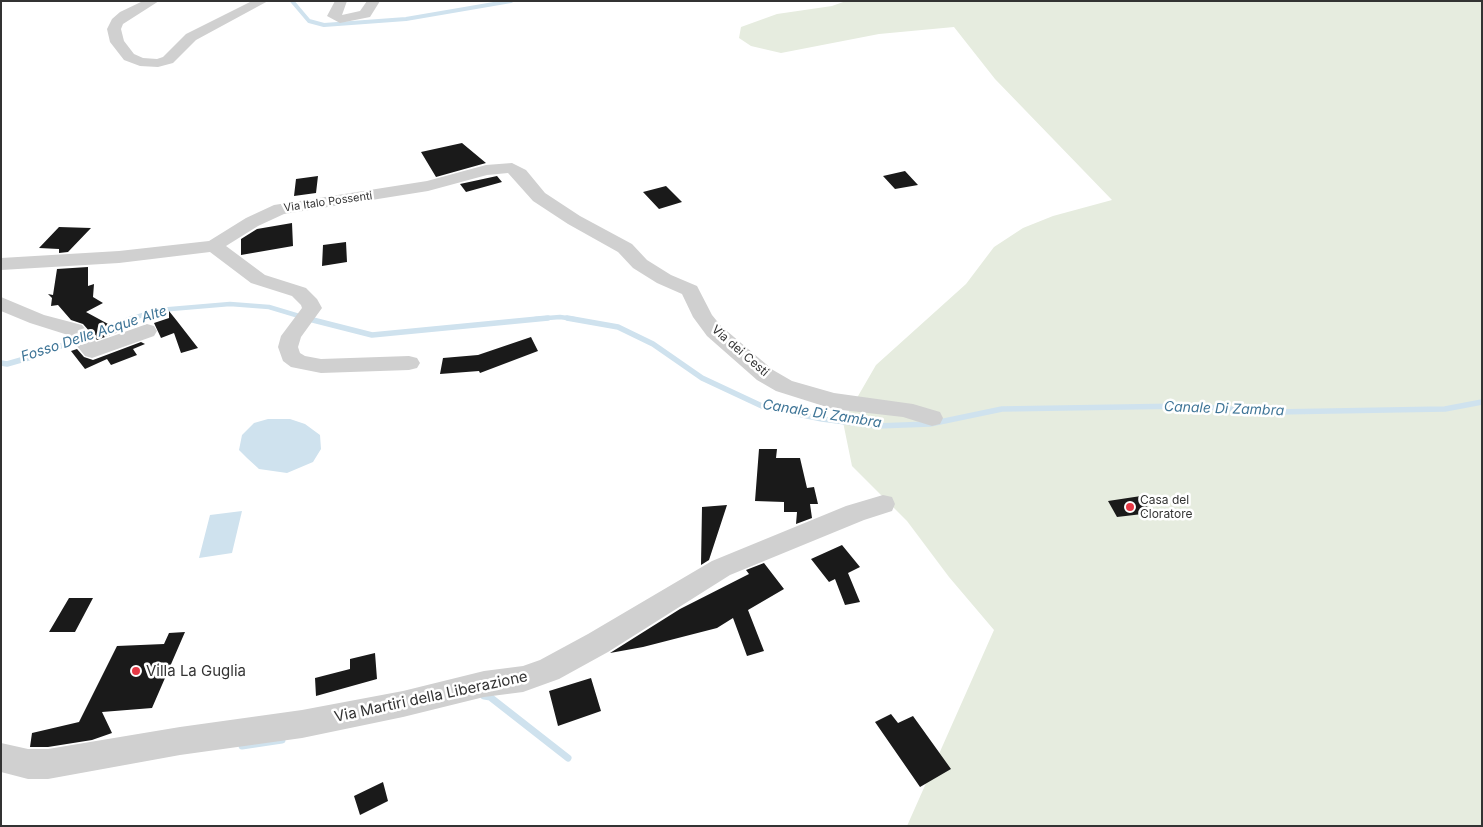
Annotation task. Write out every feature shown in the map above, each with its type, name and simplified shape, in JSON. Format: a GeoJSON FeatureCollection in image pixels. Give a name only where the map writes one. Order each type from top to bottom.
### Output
{"type":"FeatureCollection","features":[{"type":"Feature","properties":{"kind":"street"},"geometry":{"type":"LineString","coordinates":[[153,1],[125,15],[116,22],[114,29],[117,42],[129,57],[140,62],[158,63],[168,60],[191,37],[262,1]]}},
{"type":"Feature","properties":{"kind":"street"},"geometry":{"type":"LineString","coordinates":[[341,1],[334,16],[340,19],[357,18],[365,14],[374,1]]}},
{"type":"Feature","properties":{"kind":"street","name":"Via Italo Possenti"},"geometry":{"type":"LineString","coordinates":[[1,264],[119,257],[214,246],[252,222],[280,209],[428,186],[486,170],[512,168]]}},
{"type":"Feature","properties":{"kind":"street","name":"Via dei Cesti"},"geometry":{"type":"LineString","coordinates":[[512,168],[520,174],[539,197],[574,220],[625,248],[640,264],[648,269],[690,290],[703,317],[714,330],[765,375],[789,388],[833,401],[905,409],[932,418]]}},
{"type":"Feature","properties":{"kind":"street"},"geometry":{"type":"LineString","coordinates":[[214,246],[258,279],[299,292],[310,303],[312,308],[291,336],[288,347],[290,356],[299,362],[321,366],[409,363]]}},
{"type":"Feature","properties":{"kind":"street"},"geometry":{"type":"LineString","coordinates":[[1,303],[15,311],[83,338],[92,352],[148,331]]}},
{"type":"Feature","properties":{"kind":"street","name":"Via Martiri della Liberazione"},"geometry":{"type":"LineString","coordinates":[[1,757],[28,764],[48,764],[180,741],[302,724],[403,704],[484,684],[523,679],[549,670],[598,643],[721,568],[856,513],[883,504]]}},
{"type":"Feature","properties":{"kind":"shaded area"},"geometry":{"type":"Polygon","coordinates":[[[846,1],[1482,1],[1482,826],[907,826],[994,630],[949,577],[907,521],[852,466],[843,422],[876,365],[966,284],[994,247],[1023,228],[1053,216],[1112,200],[995,79],[954,27],[879,34],[781,53],[751,46],[739,38],[741,27],[777,14],[832,6],[846,1]]]}},
{"type":"Feature","properties":{"kind":"water"},"geometry":{"type":"Polygon","coordinates":[[[268,419],[290,419],[305,424],[320,435],[321,449],[313,462],[287,473],[259,469],[247,458],[239,450],[242,435],[254,423],[268,419]]]}},
{"type":"Feature","properties":{"kind":"water"},"geometry":{"type":"Polygon","coordinates":[[[242,511],[232,553],[199,558],[210,515],[242,511]]]}},
{"type":"Feature","properties":{"kind":"building"},"geometry":{"type":"Polygon","coordinates":[[[462,143],[486,163],[436,177],[421,152],[462,143]]]}},
{"type":"Feature","properties":{"kind":"building"},"geometry":{"type":"Polygon","coordinates":[[[905,171],[918,185],[895,189],[883,176],[905,171]]]}},
{"type":"Feature","properties":{"kind":"building"},"geometry":{"type":"Polygon","coordinates":[[[318,176],[316,193],[294,196],[296,179],[318,176]]]}},
{"type":"Feature","properties":{"kind":"building"},"geometry":{"type":"Polygon","coordinates":[[[497,176],[502,182],[466,192],[460,184],[497,176]]]}},
{"type":"Feature","properties":{"kind":"building"},"geometry":{"type":"Polygon","coordinates":[[[666,186],[682,202],[659,209],[643,192],[666,186]]]}},
{"type":"Feature","properties":{"kind":"building"},"geometry":{"type":"Polygon","coordinates":[[[292,223],[293,246],[241,255],[241,239],[257,229],[292,223]]]}},
{"type":"Feature","properties":{"kind":"building"},"geometry":{"type":"Polygon","coordinates":[[[59,227],[91,228],[68,252],[59,253],[59,249],[39,248],[59,227]]]}},
{"type":"Feature","properties":{"kind":"building"},"geometry":{"type":"Polygon","coordinates":[[[346,242],[347,262],[322,266],[323,245],[346,242]]]}},
{"type":"Feature","properties":{"kind":"building"},"geometry":{"type":"Polygon","coordinates":[[[88,267],[88,286],[94,284],[93,297],[103,303],[86,312],[121,331],[97,340],[83,324],[71,320],[58,305],[51,306],[52,298],[48,294],[53,295],[57,269],[88,267]]]}},
{"type":"Feature","properties":{"kind":"building"},"geometry":{"type":"Polygon","coordinates":[[[169,311],[198,348],[181,353],[174,333],[161,338],[154,323],[169,318],[169,311]]]}},
{"type":"Feature","properties":{"kind":"building"},"geometry":{"type":"Polygon","coordinates":[[[531,337],[538,351],[480,373],[479,371],[440,374],[443,358],[478,355],[531,337]]]}},
{"type":"Feature","properties":{"kind":"building"},"geometry":{"type":"Polygon","coordinates":[[[141,342],[145,344],[133,349],[137,355],[111,365],[107,359],[85,369],[71,351],[77,349],[84,357],[93,360],[141,342]]]}},
{"type":"Feature","properties":{"kind":"building"},"geometry":{"type":"Polygon","coordinates":[[[759,449],[777,449],[776,458],[800,458],[807,488],[814,487],[818,504],[810,504],[812,518],[796,524],[797,512],[784,512],[784,502],[755,501],[759,449]]]}},
{"type":"Feature","properties":{"kind":"building","name":"Casa del Cloratore"},"geometry":{"type":"Polygon","coordinates":[[[1141,496],[1151,513],[1117,517],[1108,501],[1141,496]]]}},
{"type":"Feature","properties":{"kind":"building"},"geometry":{"type":"Polygon","coordinates":[[[727,505],[709,560],[701,565],[702,507],[727,505]]]}},
{"type":"Feature","properties":{"kind":"building"},"geometry":{"type":"Polygon","coordinates":[[[842,545],[860,567],[848,573],[860,602],[845,605],[835,579],[829,582],[811,559],[842,545]]]}},
{"type":"Feature","properties":{"kind":"building"},"geometry":{"type":"Polygon","coordinates":[[[764,563],[784,589],[748,610],[764,651],[747,656],[733,618],[717,628],[643,647],[610,653],[680,609],[749,574],[746,570],[764,563]]]}},
{"type":"Feature","properties":{"kind":"building"},"geometry":{"type":"Polygon","coordinates":[[[69,598],[93,598],[75,632],[49,632],[69,598]]]}},
{"type":"Feature","properties":{"kind":"building"},"geometry":{"type":"Polygon","coordinates":[[[185,632],[152,708],[102,712],[112,733],[92,740],[48,747],[30,747],[32,733],[79,722],[117,646],[164,644],[169,633],[185,632]]]}},
{"type":"Feature","properties":{"kind":"building"},"geometry":{"type":"Polygon","coordinates":[[[375,653],[377,679],[316,696],[315,678],[350,669],[350,659],[375,653]]]}},
{"type":"Feature","properties":{"kind":"building"},"geometry":{"type":"Polygon","coordinates":[[[591,678],[601,711],[558,726],[549,691],[591,678]]]}},
{"type":"Feature","properties":{"kind":"building"},"geometry":{"type":"Polygon","coordinates":[[[891,714],[898,723],[913,716],[951,769],[920,787],[875,722],[891,714]]]}},
{"type":"Feature","properties":{"kind":"building"},"geometry":{"type":"Polygon","coordinates":[[[383,782],[388,801],[360,815],[354,796],[383,782]]]}},
{"type":"Feature","properties":{"kind":"waterway"},"geometry":{"type":"LineString","coordinates":[[292,1],[309,21],[324,25],[406,19],[511,1]]}},
{"type":"Feature","properties":{"kind":"waterway","name":"Canale Di Zambra"},"geometry":{"type":"LineString","coordinates":[[132,318],[159,310],[230,304],[269,307],[309,319]]}},
{"type":"Feature","properties":{"kind":"waterway","name":"Fosso Delle Acque Alte"},"geometry":{"type":"LineString","coordinates":[[1,363],[7,364],[35,356],[132,318]]}},
{"type":"Feature","properties":{"kind":"waterway","name":"Canale Di Zambra"},"geometry":{"type":"LineString","coordinates":[[305,318],[372,335],[548,318]]}},
{"type":"Feature","properties":{"kind":"waterway","name":"Canale Di Zambra"},"geometry":{"type":"LineString","coordinates":[[535,319],[567,318]]}},
{"type":"Feature","properties":{"kind":"waterway","name":"Canale Di Zambra"},"geometry":{"type":"LineString","coordinates":[[567,318],[574,319]]}},
{"type":"Feature","properties":{"kind":"waterway","name":"Canale Di Zambra"},"geometry":{"type":"LineString","coordinates":[[567,318],[618,327],[653,344],[702,378],[764,407],[822,419],[877,426],[930,424],[1002,409],[1185,406],[1275,412],[1445,409],[1482,402]]}},
{"type":"Feature","properties":{"kind":"waterway"},"geometry":{"type":"LineString","coordinates":[[484,696],[490,697],[568,758]]}},
{"type":"Feature","properties":{"kind":"waterway"},"geometry":{"type":"LineString","coordinates":[[242,746],[282,740]]}},
{"type":"Feature","properties":{"kind":"place","name":"Casa del Cloratore"},"geometry":{"type":"Point","coordinates":[1130,507]}},
{"type":"Feature","properties":{"kind":"place","name":"Villa La Guglia"},"geometry":{"type":"Point","coordinates":[136,671]}}]}
